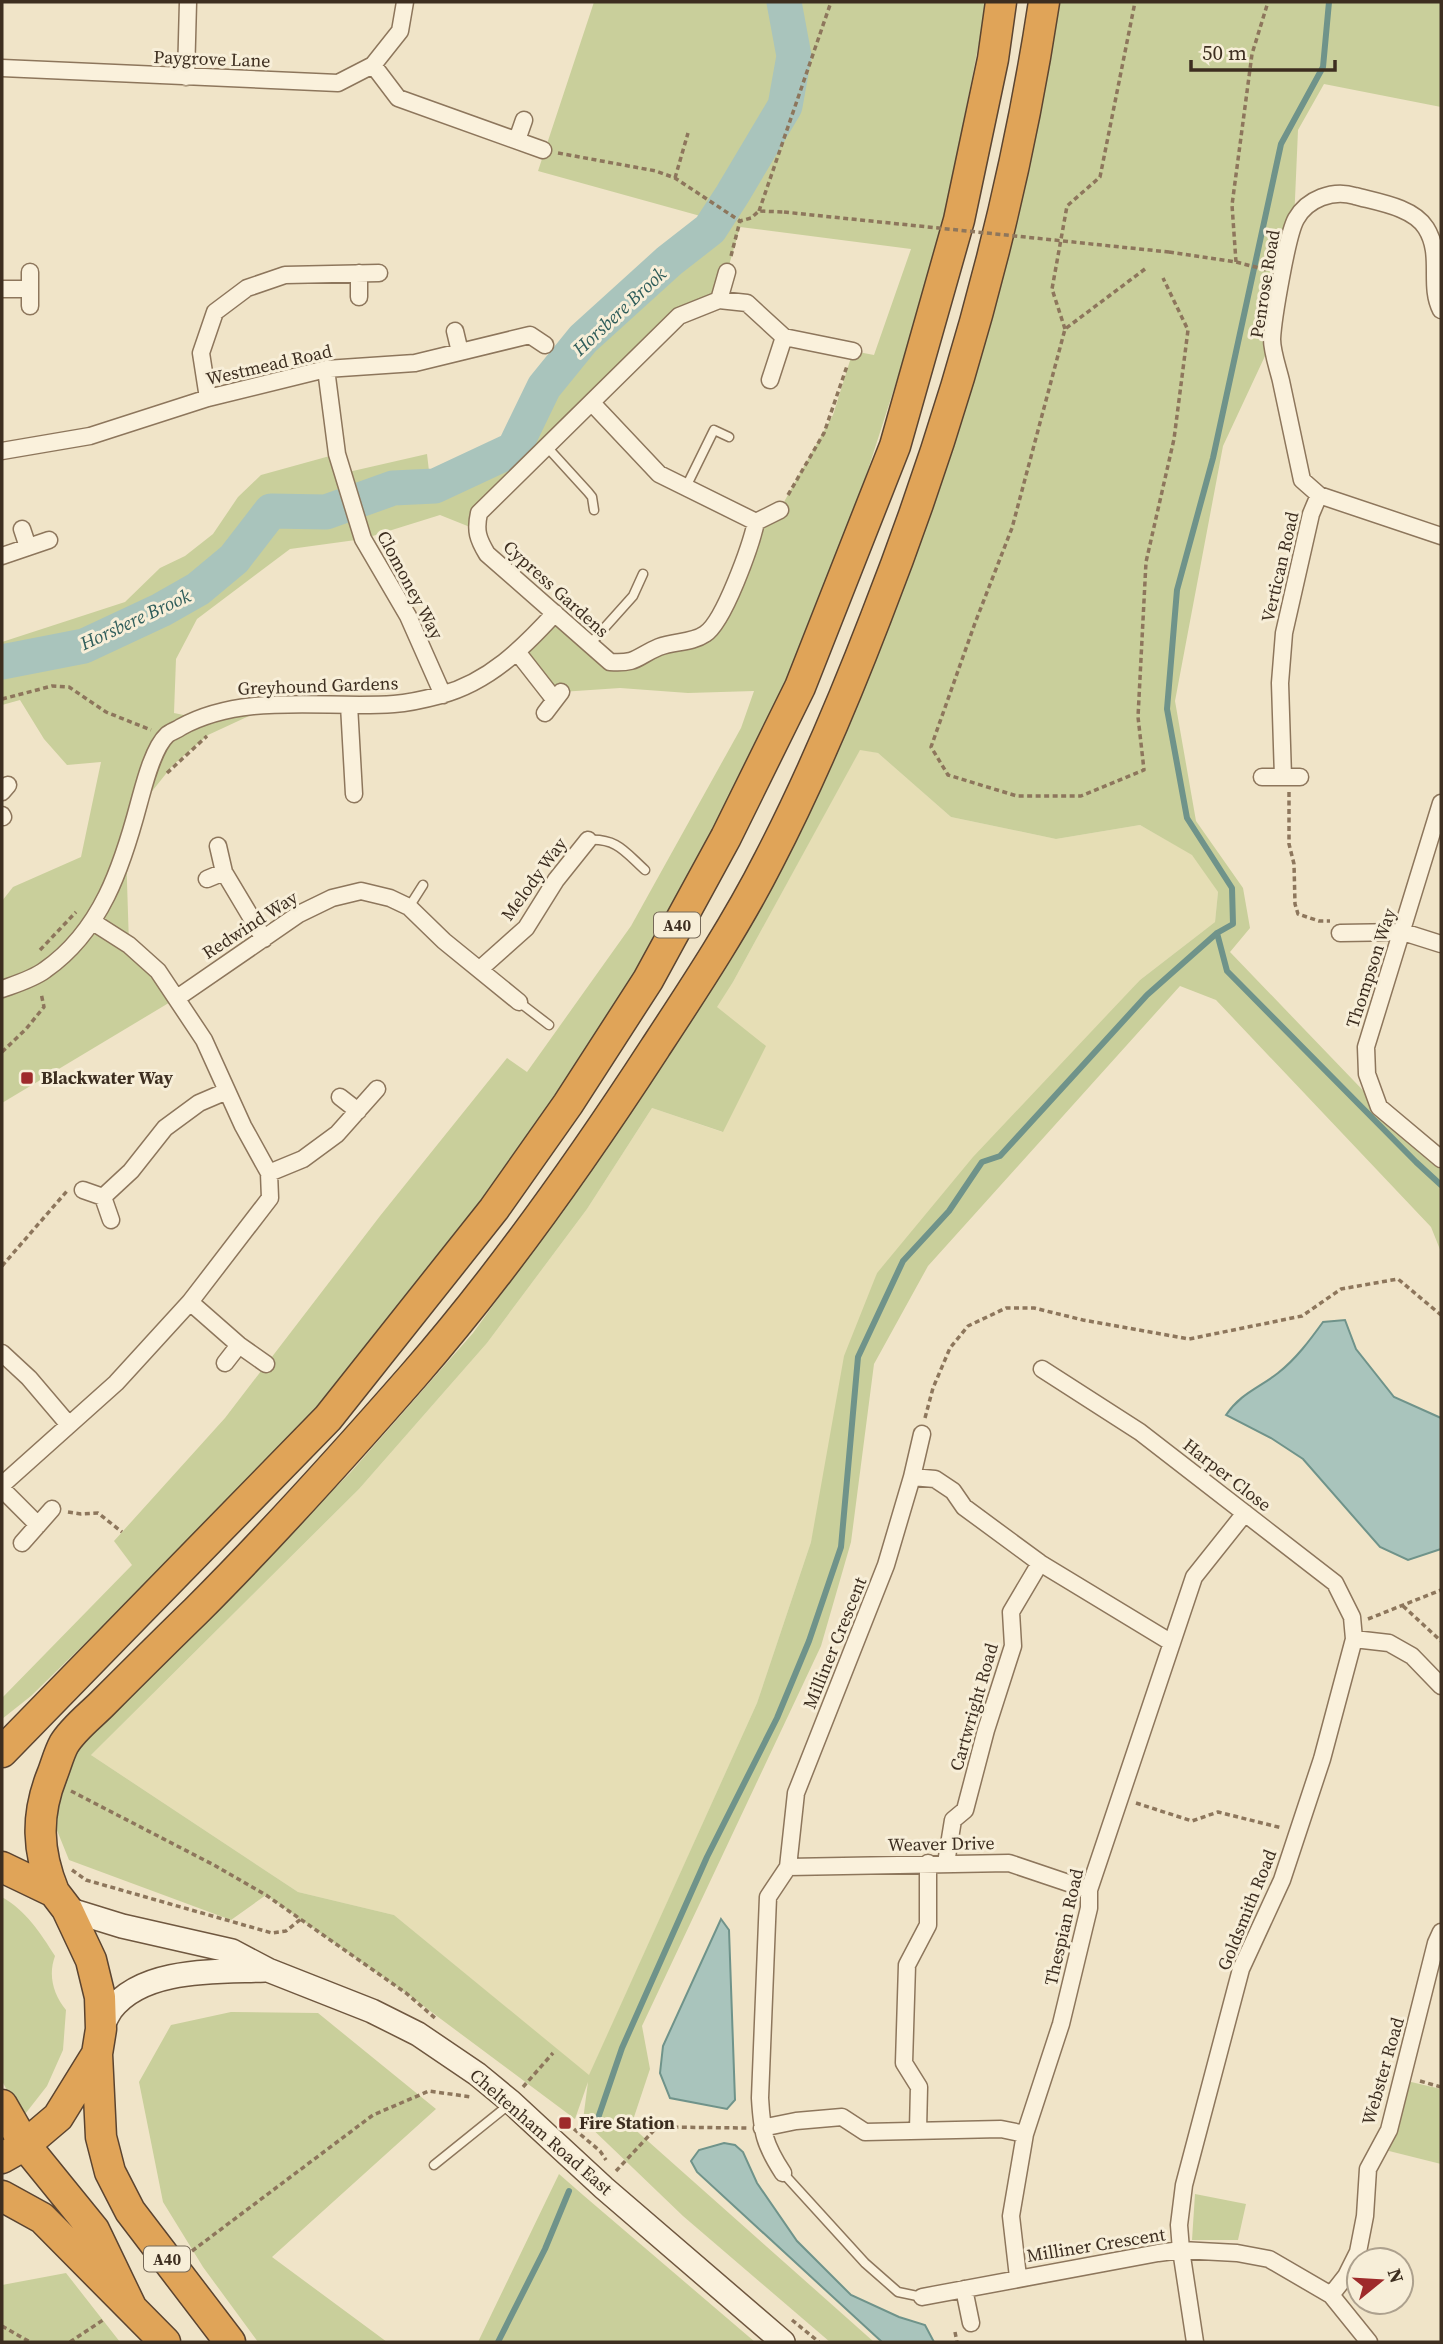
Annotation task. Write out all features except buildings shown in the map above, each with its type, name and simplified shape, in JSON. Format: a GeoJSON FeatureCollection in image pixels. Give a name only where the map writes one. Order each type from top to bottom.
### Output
{"type":"FeatureCollection","features":[{"type":"Feature","properties":{"kind":"highway","name":"A40"},"geometry":{"type":"LineString","coordinates":[[2,1772],[11,1743],[328,1418],[494,1209],[568,1104],[648,979],[726,837],[800,687],[895,446],[959,220],[993,59],[1001,2]]}},
{"type":"Feature","properties":{"kind":"highway","name":"A40"},"geometry":{"type":"LineString","coordinates":[[230,2342],[130,2211],[110,2172],[101,2137],[100,1997],[91,1960],[43,1866],[39,1828],[43,1798],[64,1742],[214,1592],[357,1440],[431,1356],[531,1228],[606,1123],[691,993],[768,864],[839,711],[894,570],[938,446],[975,329],[1003,217],[1044,2]]}},
{"type":"Feature","properties":{"kind":"highway"},"geometry":{"type":"LineString","coordinates":[[2,1867],[26,1877],[60,1900]]}},
{"type":"Feature","properties":{"kind":"highway"},"geometry":{"type":"LineString","coordinates":[[13,2151],[58,2117],[99,2042]]}},
{"type":"Feature","properties":{"kind":"highway"},"geometry":{"type":"LineString","coordinates":[[2,2105],[13,2151],[94,2230],[131,2307]]}},
{"type":"Feature","properties":{"kind":"highway"},"geometry":{"type":"LineString","coordinates":[[2,2196],[42,2218],[165,2342]]}},
{"type":"Feature","properties":{"kind":"main road","name":"Cheltenham Road East"},"geometry":{"type":"LineString","coordinates":[[60,1900],[122,1926],[232,1951],[268,1970],[372,2011],[418,2034],[477,2074],[511,2102],[604,2188],[783,2342]]}},
{"type":"Feature","properties":{"kind":"main road","name":"Cheltenham Road East"},"geometry":{"type":"LineString","coordinates":[[99,2042],[112,2008],[133,1992],[156,1981],[193,1972],[268,1970]]}},
{"type":"Feature","properties":{"kind":"street"},"geometry":{"type":"LineString","coordinates":[[186,77],[188,2]]}},
{"type":"Feature","properties":{"kind":"street","name":"Paygrove Lane"},"geometry":{"type":"LineString","coordinates":[[2,68],[338,83],[373,65],[400,31],[405,2]]}},
{"type":"Feature","properties":{"kind":"street"},"geometry":{"type":"LineString","coordinates":[[373,65],[398,98],[543,150]]}},
{"type":"Feature","properties":{"kind":"street"},"geometry":{"type":"LineString","coordinates":[[517,140],[524,120]]}},
{"type":"Feature","properties":{"kind":"street","name":"Penrose Road"},"geometry":{"type":"LineString","coordinates":[[1319,495],[1302,480],[1272,341],[1294,222],[1304,208],[1329,195],[1347,193],[1405,211],[1425,226],[1432,240],[1436,262],[1435,287],[1441,310]]}},
{"type":"Feature","properties":{"kind":"street"},"geometry":{"type":"LineString","coordinates":[[727,272],[719,300],[747,303],[784,337],[853,351]]}},
{"type":"Feature","properties":{"kind":"street"},"geometry":{"type":"LineString","coordinates":[[359,273],[359,297]]}},
{"type":"Feature","properties":{"kind":"street"},"geometry":{"type":"LineString","coordinates":[[208,398],[201,353],[215,312],[247,288],[285,275],[379,273]]}},
{"type":"Feature","properties":{"kind":"street"},"geometry":{"type":"LineString","coordinates":[[2,289],[30,281],[30,306]]}},
{"type":"Feature","properties":{"kind":"street","name":"Cypress Gardens"},"geometry":{"type":"LineString","coordinates":[[719,300],[678,316],[479,513],[475,529],[487,554],[610,662],[625,663],[638,660],[651,650],[666,644],[695,639],[715,625],[751,544],[756,522]]}},
{"type":"Feature","properties":{"kind":"street"},"geometry":{"type":"LineString","coordinates":[[455,331],[460,352]]}},
{"type":"Feature","properties":{"kind":"street","name":"Westmead Road"},"geometry":{"type":"LineString","coordinates":[[2,451],[90,436],[208,398],[326,369],[415,363],[530,335],[545,345]]}},
{"type":"Feature","properties":{"kind":"street"},"geometry":{"type":"LineString","coordinates":[[770,380],[784,337]]}},
{"type":"Feature","properties":{"kind":"street","name":"Clomoney Way"},"geometry":{"type":"LineString","coordinates":[[326,369],[338,454],[363,539],[408,616],[443,695]]}},
{"type":"Feature","properties":{"kind":"street"},"geometry":{"type":"LineString","coordinates":[[592,403],[659,474],[756,522],[780,510]]}},
{"type":"Feature","properties":{"kind":"street","name":"Vertican Road"},"geometry":{"type":"LineString","coordinates":[[1283,777],[1280,683],[1284,633],[1311,514],[1319,495],[1441,536]]}},
{"type":"Feature","properties":{"kind":"street"},"geometry":{"type":"LineString","coordinates":[[22,529],[28,547]]}},
{"type":"Feature","properties":{"kind":"street"},"geometry":{"type":"LineString","coordinates":[[2,556],[49,540]]}},
{"type":"Feature","properties":{"kind":"street","name":"Greyhound Gardens"},"geometry":{"type":"LineString","coordinates":[[166,736],[198,718],[234,708],[397,704],[443,695],[480,679],[518,653],[555,613]]}},
{"type":"Feature","properties":{"kind":"street"},"geometry":{"type":"LineString","coordinates":[[518,653],[553,701]]}},
{"type":"Feature","properties":{"kind":"street"},"geometry":{"type":"LineString","coordinates":[[349,705],[355,794]]}},
{"type":"Feature","properties":{"kind":"street"},"geometry":{"type":"LineString","coordinates":[[2,989],[43,972],[71,950],[93,922],[112,888],[126,850],[148,770],[166,736]]}},
{"type":"Feature","properties":{"kind":"street"},"geometry":{"type":"LineString","coordinates":[[1262,777],[1300,777]]}},
{"type":"Feature","properties":{"kind":"street","name":"Thompson Way"},"geometry":{"type":"LineString","coordinates":[[1441,803],[1366,1047],[1367,1074],[1379,1107],[1441,1159]]}},
{"type":"Feature","properties":{"kind":"street","name":"Melody Way"},"geometry":{"type":"LineString","coordinates":[[480,969],[526,928],[570,849],[588,840]]}},
{"type":"Feature","properties":{"kind":"street"},"geometry":{"type":"LineString","coordinates":[[218,846],[224,872],[264,939]]}},
{"type":"Feature","properties":{"kind":"street"},"geometry":{"type":"LineString","coordinates":[[208,879],[224,872]]}},
{"type":"Feature","properties":{"kind":"street","name":"Redwind Way"},"geometry":{"type":"LineString","coordinates":[[177,998],[299,914],[332,898],[361,891],[390,898],[409,907],[444,941],[519,1002]]}},
{"type":"Feature","properties":{"kind":"street"},"geometry":{"type":"LineString","coordinates":[[38,1525],[2,1487],[116,1383],[190,1302],[270,1198],[269,1173],[204,1040],[158,971],[129,945],[93,922]]}},
{"type":"Feature","properties":{"kind":"street"},"geometry":{"type":"LineString","coordinates":[[1340,933],[1403,932],[1441,944]]}},
{"type":"Feature","properties":{"kind":"street"},"geometry":{"type":"LineString","coordinates":[[269,1173],[303,1159],[337,1134],[377,1089]]}},
{"type":"Feature","properties":{"kind":"street"},"geometry":{"type":"LineString","coordinates":[[103,1196],[131,1171],[166,1128],[199,1103],[227,1091]]}},
{"type":"Feature","properties":{"kind":"street"},"geometry":{"type":"LineString","coordinates":[[340,1097],[358,1111]]}},
{"type":"Feature","properties":{"kind":"street"},"geometry":{"type":"LineString","coordinates":[[78,1186],[103,1196],[111,1220]]}},
{"type":"Feature","properties":{"kind":"street"},"geometry":{"type":"LineString","coordinates":[[190,1302],[239,1345],[266,1364]]}},
{"type":"Feature","properties":{"kind":"street"},"geometry":{"type":"LineString","coordinates":[[225,1363],[239,1345]]}},
{"type":"Feature","properties":{"kind":"street"},"geometry":{"type":"LineString","coordinates":[[2,1353],[29,1378],[69,1425]]}},
{"type":"Feature","properties":{"kind":"street","name":"Harper Close"},"geometry":{"type":"LineString","coordinates":[[1042,1369],[1140,1432],[1335,1583],[1352,1617],[1354,1639]]}},
{"type":"Feature","properties":{"kind":"street","name":"Milliner Crescent"},"geometry":{"type":"LineString","coordinates":[[783,2174],[768,2150],[762,2128],[760,2098],[768,1897],[789,1867],[796,1793],[886,1565],[922,1434]]}},
{"type":"Feature","properties":{"kind":"street"},"geometry":{"type":"LineString","coordinates":[[912,1477],[935,1479],[953,1491],[964,1507],[1040,1563],[1172,1643]]}},
{"type":"Feature","properties":{"kind":"street"},"geometry":{"type":"LineString","coordinates":[[22,1543],[52,1509]]}},
{"type":"Feature","properties":{"kind":"street","name":"Thespian Road"},"geometry":{"type":"LineString","coordinates":[[1018,2277],[1011,2216],[1025,2134],[1061,2024],[1089,1908],[1090,1890],[1194,1577],[1245,1513]]}},
{"type":"Feature","properties":{"kind":"street","name":"Cartwright Road"},"geometry":{"type":"LineString","coordinates":[[946,1863],[953,1820],[965,1810],[986,1730],[1013,1646],[1011,1612],[1040,1563]]}},
{"type":"Feature","properties":{"kind":"street"},"geometry":{"type":"LineString","coordinates":[[1354,1639],[1388,1643],[1412,1656],[1441,1686]]}},
{"type":"Feature","properties":{"kind":"street","name":"Goldsmith Road"},"geometry":{"type":"LineString","coordinates":[[1195,2342],[1179,2225],[1184,2185],[1241,1969],[1282,1880],[1322,1759],[1354,1639]]}},
{"type":"Feature","properties":{"kind":"street"},"geometry":{"type":"LineString","coordinates":[[918,2130],[919,2087],[904,2063],[908,1965],[928,1925],[928,1863]]}},
{"type":"Feature","properties":{"kind":"street","name":"Weaver Drive"},"geometry":{"type":"LineString","coordinates":[[789,1867],[1009,1863],[1090,1890]]}},
{"type":"Feature","properties":{"kind":"street","name":"Webster Road"},"geometry":{"type":"LineString","coordinates":[[1331,2295],[1346,2276],[1357,2252],[1365,2216],[1368,2169],[1389,2130],[1441,1932]]}},
{"type":"Feature","properties":{"kind":"street"},"geometry":{"type":"LineString","coordinates":[[762,2128],[796,2121],[842,2117],[864,2132],[1001,2129],[1025,2134]]}},
{"type":"Feature","properties":{"kind":"street","name":"Milliner Crescent"},"geometry":{"type":"LineString","coordinates":[[1018,2277],[1181,2250],[1237,2253],[1269,2259],[1331,2295]]}},
{"type":"Feature","properties":{"kind":"street"},"geometry":{"type":"LineString","coordinates":[[922,2297],[1018,2277]]}},
{"type":"Feature","properties":{"kind":"street"},"geometry":{"type":"LineString","coordinates":[[964,2289],[971,2323]]}},
{"type":"Feature","properties":{"kind":"street"},"geometry":{"type":"LineString","coordinates":[[1331,2295],[1369,2342]]}},
{"type":"Feature","properties":{"kind":"lane"},"geometry":{"type":"LineString","coordinates":[[686,487],[714,430],[729,437]]}},
{"type":"Feature","properties":{"kind":"lane"},"geometry":{"type":"LineString","coordinates":[[547,447],[592,497],[594,510]]}},
{"type":"Feature","properties":{"kind":"lane"},"geometry":{"type":"LineString","coordinates":[[590,644],[634,596],[643,574]]}},
{"type":"Feature","properties":{"kind":"lane"},"geometry":{"type":"LineString","coordinates":[[588,840],[603,839],[615,843],[645,870]]}},
{"type":"Feature","properties":{"kind":"lane"},"geometry":{"type":"LineString","coordinates":[[409,907],[422,886]]}},
{"type":"Feature","properties":{"kind":"lane"},"geometry":{"type":"LineString","coordinates":[[519,1002],[549,1026]]}},
{"type":"Feature","properties":{"kind":"lane"},"geometry":{"type":"LineString","coordinates":[[434,2165],[511,2102]]}},
{"type":"Feature","properties":{"kind":"lane"},"geometry":{"type":"LineString","coordinates":[[783,2174],[865,2263],[898,2292],[922,2297]]}},
{"type":"Feature","properties":{"kind":"path"},"geometry":{"type":"LineString","coordinates":[[543,150],[656,171],[675,178],[740,220],[751,218],[759,211],[831,2]]}},
{"type":"Feature","properties":{"kind":"path"},"geometry":{"type":"LineString","coordinates":[[1135,2],[1100,177],[1067,206],[1052,289],[1065,329],[1012,528],[931,747],[948,775],[1017,796],[1081,796],[1144,770],[1138,717],[1146,562],[1174,439],[1188,330],[1163,278]]}},
{"type":"Feature","properties":{"kind":"path"},"geometry":{"type":"LineString","coordinates":[[1236,262],[1232,205],[1252,54],[1268,2]]}},
{"type":"Feature","properties":{"kind":"path"},"geometry":{"type":"LineString","coordinates":[[675,178],[688,133]]}},
{"type":"Feature","properties":{"kind":"path"},"geometry":{"type":"LineString","coordinates":[[759,211],[1169,253],[1236,262],[1283,274]]}},
{"type":"Feature","properties":{"kind":"path"},"geometry":{"type":"LineString","coordinates":[[727,272],[740,220]]}},
{"type":"Feature","properties":{"kind":"path"},"geometry":{"type":"LineString","coordinates":[[1065,329],[1145,269]]}},
{"type":"Feature","properties":{"kind":"path"},"geometry":{"type":"LineString","coordinates":[[780,510],[824,433],[853,351]]}},
{"type":"Feature","properties":{"kind":"path"},"geometry":{"type":"LineString","coordinates":[[2,699],[52,686],[69,687],[106,712],[166,736]]}},
{"type":"Feature","properties":{"kind":"path"},"geometry":{"type":"LineString","coordinates":[[166,774],[208,735]]}},
{"type":"Feature","properties":{"kind":"path"},"geometry":{"type":"LineString","coordinates":[[1283,777],[1289,789],[1289,844],[1294,864],[1295,904],[1298,914],[1319,921],[1340,921],[1340,933]]}},
{"type":"Feature","properties":{"kind":"path"},"geometry":{"type":"LineString","coordinates":[[2,1266],[78,1186]]}},
{"type":"Feature","properties":{"kind":"path"},"geometry":{"type":"LineString","coordinates":[[922,1434],[933,1388],[950,1348],[968,1326],[1006,1308],[1034,1308],[1083,1320],[1189,1339],[1302,1316],[1341,1289],[1398,1279],[1441,1315]]}},
{"type":"Feature","properties":{"kind":"path"},"geometry":{"type":"LineString","coordinates":[[52,1509],[81,1514],[98,1513],[122,1532]]}},
{"type":"Feature","properties":{"kind":"path"},"geometry":{"type":"LineString","coordinates":[[1352,1617],[1372,1619],[1441,1590]]}},
{"type":"Feature","properties":{"kind":"path"},"geometry":{"type":"LineString","coordinates":[[1403,1606],[1441,1641]]}},
{"type":"Feature","properties":{"kind":"path"},"geometry":{"type":"LineString","coordinates":[[66,1789],[212,1864],[266,1895],[406,1993],[435,2019]]}},
{"type":"Feature","properties":{"kind":"path"},"geometry":{"type":"LineString","coordinates":[[1120,1798],[1192,1821],[1218,1812],[1298,1832]]}},
{"type":"Feature","properties":{"kind":"path"},"geometry":{"type":"LineString","coordinates":[[68,1865],[86,1880],[272,1933],[286,1931],[301,1919]]}},
{"type":"Feature","properties":{"kind":"path"},"geometry":{"type":"LineString","coordinates":[[192,2251],[373,2115],[429,2091],[511,2102],[553,2053]]}},
{"type":"Feature","properties":{"kind":"path"},"geometry":{"type":"LineString","coordinates":[[1403,2077],[1441,2087]]}},
{"type":"Feature","properties":{"kind":"path"},"geometry":{"type":"LineString","coordinates":[[615,2172],[657,2127],[762,2128]]}},
{"type":"Feature","properties":{"kind":"path"},"geometry":{"type":"LineString","coordinates":[[70,2342],[103,2320]]}},
{"type":"Feature","properties":{"kind":"path"},"geometry":{"type":"LineString","coordinates":[[2,2326],[30,2342]]}},
{"type":"Feature","properties":{"kind":"shaded area"},"geometry":{"type":"Polygon","coordinates":[[[860,749],[878,753],[951,817],[1056,839],[1140,825],[1193,855],[1218,892],[1215,922],[1140,980],[877,1273],[811,1542],[757,1703],[589,2076],[394,1915],[298,1892],[91,1755],[359,1489],[487,1343],[587,1209],[652,1108],[722,1132],[716,1007],[733,982],[860,749]]]}},
{"type":"Feature","properties":{"kind":"green space"},"geometry":{"type":"Polygon","coordinates":[[[594,2],[987,2],[937,255],[848,532],[762,745],[643,962],[555,1103],[430,1277],[308,1417],[147,1583],[31,1696],[2,1719],[2,1698],[132,1565],[114,1541],[225,1418],[380,1216],[507,1058],[527,1072],[631,926],[741,728],[754,691],[688,693],[620,688],[561,692],[554,699],[518,653],[555,613],[610,662],[706,633],[756,522],[780,509],[833,415],[853,351],[874,355],[911,249],[740,227],[719,300],[678,316],[479,513],[475,529],[440,515],[363,539],[290,549],[197,619],[176,659],[174,713],[198,718],[273,705],[208,735],[173,765],[137,810],[126,850],[129,945],[177,998],[2,1103],[2,901],[13,887],[81,857],[101,762],[67,765],[44,739],[20,700],[2,705],[2,642],[125,602],[160,568],[185,556],[213,534],[238,497],[261,475],[337,454],[344,473],[427,454],[429,471],[502,440],[554,355],[704,217],[538,171],[594,2]]]}},
{"type":"Feature","properties":{"kind":"green space"},"geometry":{"type":"Polygon","coordinates":[[[1054,2],[1441,2],[1441,107],[1324,84],[1298,130],[1294,222],[1272,341],[1223,446],[1175,701],[1196,821],[1243,888],[1250,928],[1230,952],[1379,1107],[1441,1159],[1441,1252],[1431,1227],[1216,1000],[1180,986],[928,1266],[874,1364],[851,1542],[821,1646],[642,2026],[650,2069],[631,2126],[874,2342],[830,2342],[683,2216],[583,2120],[588,2082],[575,2119],[406,1993],[266,1895],[231,1920],[69,1860],[52,1818],[76,1746],[350,1473],[473,1333],[607,1148],[676,1045],[771,887],[832,759],[1054,2]],[[860,750],[717,1007],[766,1046],[723,1132],[652,1108],[587,1209],[487,1343],[359,1489],[91,1755],[298,1892],[394,1915],[589,2075],[757,1703],[811,1542],[844,1356],[877,1273],[973,1157],[1140,980],[1215,922],[1218,892],[1192,855],[1140,825],[1056,839],[951,817],[878,753],[860,750]]]}},
{"type":"Feature","properties":{"kind":"green space"},"geometry":{"type":"Polygon","coordinates":[[[2,1897],[25,1915],[55,1956],[53,1984],[66,2010],[63,2050],[47,2086],[22,2118],[2,2081],[2,1897]]]}},
{"type":"Feature","properties":{"kind":"green space"},"geometry":{"type":"Polygon","coordinates":[[[231,2012],[318,2013],[436,2109],[272,2257],[387,2342],[258,2342],[203,2267],[163,2202],[139,2082],[171,2025],[231,2012]]]}},
{"type":"Feature","properties":{"kind":"green space"},"geometry":{"type":"Polygon","coordinates":[[[1407,2081],[1441,2089],[1441,2164],[1389,2151],[1407,2081]]]}},
{"type":"Feature","properties":{"kind":"green space"},"geometry":{"type":"Polygon","coordinates":[[[559,2174],[583,2195],[755,2342],[478,2342],[559,2174]]]}},
{"type":"Feature","properties":{"kind":"green space"},"geometry":{"type":"Polygon","coordinates":[[[1195,2194],[1246,2204],[1238,2240],[1192,2240],[1195,2194]]]}},
{"type":"Feature","properties":{"kind":"green space"},"geometry":{"type":"Polygon","coordinates":[[[66,2273],[120,2342],[2,2342],[2,2285],[66,2273]]]}},
{"type":"Feature","properties":{"kind":"water"},"geometry":{"type":"Polygon","coordinates":[[[1345,1320],[1356,1349],[1394,1397],[1441,1418],[1441,1549],[1408,1560],[1380,1547],[1303,1459],[1271,1438],[1226,1415],[1244,1396],[1291,1362],[1323,1322],[1345,1320]]]}},
{"type":"Feature","properties":{"kind":"water"},"geometry":{"type":"Polygon","coordinates":[[[721,1919],[729,1930],[735,2100],[727,2109],[670,2098],[660,2073],[663,2046],[721,1919]]]}},
{"type":"Feature","properties":{"kind":"water"},"geometry":{"type":"Polygon","coordinates":[[[724,2143],[735,2145],[743,2152],[757,2183],[797,2241],[851,2295],[899,2317],[925,2325],[934,2342],[882,2342],[697,2172],[691,2161],[699,2150],[724,2143]]]}},
{"type":"Feature","properties":{"kind":"waterway","name":"Horsbere Brook"},"geometry":{"type":"LineString","coordinates":[[2,662],[84,646],[161,610],[198,589],[234,559],[271,511],[326,512],[393,488],[435,486],[514,449],[544,387],[583,339],[669,261],[710,229],[732,195],[785,106],[794,56],[784,2]]}},
{"type":"Feature","properties":{"kind":"waterway"},"geometry":{"type":"LineString","coordinates":[[596,2124],[622,2048],[707,1857],[777,1718],[809,1641],[841,1547],[858,1357],[903,1261],[949,1211],[982,1162],[1000,1156],[1147,995],[1217,933],[1233,924],[1232,888],[1187,818],[1167,709],[1177,590],[1213,458],[1281,144],[1323,67],[1329,2]]}},
{"type":"Feature","properties":{"kind":"waterway"},"geometry":{"type":"LineString","coordinates":[[1217,933],[1227,971],[1441,1185]]}},
{"type":"Feature","properties":{"kind":"waterway"},"geometry":{"type":"LineString","coordinates":[[498,2342],[545,2249],[569,2191]]}},
{"type":"Feature","properties":{"kind":"place","name":"Blackwater Way"},"geometry":{"type":"Point","coordinates":[27,1078]}},
{"type":"Feature","properties":{"kind":"place","name":"Fire Station"},"geometry":{"type":"Point","coordinates":[565,2123]}}]}
